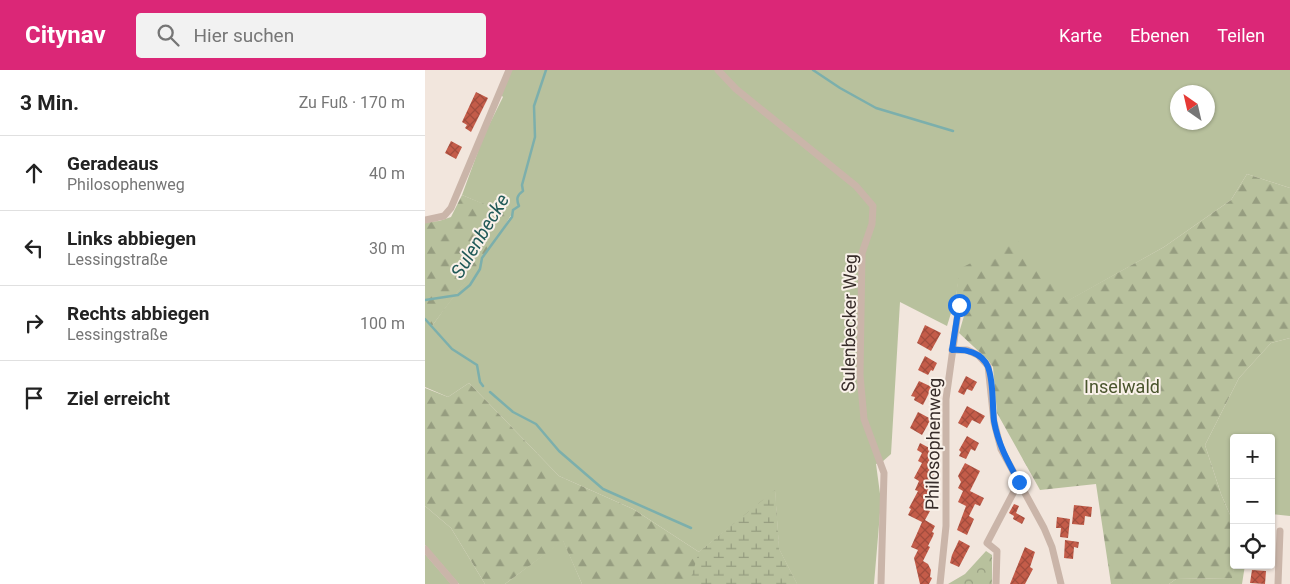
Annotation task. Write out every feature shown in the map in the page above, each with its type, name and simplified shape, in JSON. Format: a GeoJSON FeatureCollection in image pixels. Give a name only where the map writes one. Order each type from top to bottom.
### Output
{"type":"FeatureCollection","features":[{"type":"Feature","properties":{"kind":"street"},"geometry":{"type":"LineString","coordinates":[[425,220],[444,216],[451,208],[509,70]]}},
{"type":"Feature","properties":{"kind":"street","name":"Sulenbecker Weg"},"geometry":{"type":"LineString","coordinates":[[718,70],[743,94],[857,186],[873,206],[872,224],[862,252],[860,375],[864,419],[884,473],[881,584]]}},
{"type":"Feature","properties":{"kind":"street","name":"Philosophenweg"},"geometry":{"type":"LineString","coordinates":[[940,584],[946,526],[946,399],[959,305]]}},
{"type":"Feature","properties":{"kind":"street"},"geometry":{"type":"LineString","coordinates":[[952,350],[967,350],[978,355],[988,366],[994,422],[1001,449],[1044,528],[1052,547],[1061,584]]}},
{"type":"Feature","properties":{"kind":"street"},"geometry":{"type":"LineString","coordinates":[[996,584],[997,551],[987,543],[1019,482]]}},
{"type":"Feature","properties":{"kind":"street"},"geometry":{"type":"LineString","coordinates":[[1278,584],[1280,531]]}},
{"type":"Feature","properties":{"kind":"street"},"geometry":{"type":"LineString","coordinates":[[425,549],[455,584]]}},
{"type":"Feature","properties":{"kind":"green space"},"geometry":{"type":"Polygon","coordinates":[[[512,70],[1290,70],[1290,188],[1247,174],[1231,200],[1164,247],[1066,302],[960,269],[956,297],[947,326],[900,302],[891,454],[882,462],[876,464],[881,501],[874,584],[797,584],[779,549],[775,491],[699,552],[633,509],[559,476],[469,383],[448,397],[425,387],[425,319],[432,326],[483,258],[511,216],[462,195],[484,135],[503,97],[501,95],[512,70]]]}},
{"type":"Feature","properties":{"kind":"green space","name":"Inselwald"},"geometry":{"type":"Polygon","coordinates":[[[1247,174],[1290,188],[1290,338],[1271,343],[1239,378],[1205,445],[1230,515],[1230,569],[1234,569],[1232,578],[1176,579],[1169,584],[1111,584],[1096,484],[1040,490],[997,413],[993,367],[959,333],[968,302],[956,297],[959,269],[1017,240],[1067,301],[1164,247],[1231,200],[1247,174]]]}},
{"type":"Feature","properties":{"kind":"green space"},"geometry":{"type":"Polygon","coordinates":[[[462,195],[511,215],[484,257],[432,326],[425,319],[425,222],[439,221],[451,217],[462,195]]]}},
{"type":"Feature","properties":{"kind":"green space"},"geometry":{"type":"Polygon","coordinates":[[[1290,338],[1290,516],[1275,514],[1275,434],[1230,434],[1230,515],[1205,445],[1239,378],[1271,343],[1290,338]]]}},
{"type":"Feature","properties":{"kind":"green space"},"geometry":{"type":"Polygon","coordinates":[[[469,383],[559,476],[633,509],[699,552],[775,490],[779,549],[797,584],[582,584],[563,541],[505,584],[485,584],[451,528],[425,506],[425,388],[448,397],[469,383]]]}},
{"type":"Feature","properties":{"kind":"green space"},"geometry":{"type":"Polygon","coordinates":[[[775,490],[779,549],[797,584],[689,584],[699,552],[775,490]]]}},
{"type":"Feature","properties":{"kind":"green space"},"geometry":{"type":"Polygon","coordinates":[[[425,506],[451,528],[485,584],[459,584],[425,545],[425,506]]]}},
{"type":"Feature","properties":{"kind":"green space"},"geometry":{"type":"Polygon","coordinates":[[[563,540],[582,584],[505,584],[563,540]]]}},
{"type":"Feature","properties":{"kind":"green space"},"geometry":{"type":"Polygon","coordinates":[[[986,551],[992,555],[992,584],[948,584],[965,574],[986,551]]]}},
{"type":"Feature","properties":{"kind":"green space"},"geometry":{"type":"Polygon","coordinates":[[[425,554],[451,584],[425,584],[425,554]]]}},
{"type":"Feature","properties":{"kind":"green space"},"geometry":{"type":"Polygon","coordinates":[[[1234,569],[1244,569],[1242,584],[1169,584],[1176,579],[1231,578],[1234,569]]]}},
{"type":"Feature","properties":{"kind":"building"},"geometry":{"type":"Polygon","coordinates":[[[476,92],[488,98],[471,132],[465,128],[467,125],[462,122],[476,92]]]}},
{"type":"Feature","properties":{"kind":"building"},"geometry":{"type":"Polygon","coordinates":[[[451,141],[462,147],[456,159],[445,153],[451,141]]]}},
{"type":"Feature","properties":{"kind":"building"},"geometry":{"type":"Polygon","coordinates":[[[925,325],[941,333],[931,351],[917,343],[925,325]]]}},
{"type":"Feature","properties":{"kind":"building"},"geometry":{"type":"Polygon","coordinates":[[[925,356],[937,363],[933,371],[931,370],[928,375],[918,370],[925,356]]]}},
{"type":"Feature","properties":{"kind":"building"},"geometry":{"type":"Polygon","coordinates":[[[966,376],[977,382],[972,391],[967,389],[964,395],[958,392],[966,376]]]}},
{"type":"Feature","properties":{"kind":"building"},"geometry":{"type":"Polygon","coordinates":[[[919,381],[932,387],[923,405],[914,400],[915,397],[911,396],[919,381]]]}},
{"type":"Feature","properties":{"kind":"building"},"geometry":{"type":"Polygon","coordinates":[[[967,406],[985,416],[980,424],[972,420],[967,428],[958,423],[967,406]]]}},
{"type":"Feature","properties":{"kind":"building"},"geometry":{"type":"Polygon","coordinates":[[[918,412],[931,419],[922,435],[910,428],[918,412]]]}},
{"type":"Feature","properties":{"kind":"building"},"geometry":{"type":"Polygon","coordinates":[[[967,436],[979,443],[975,451],[971,449],[966,459],[959,456],[961,452],[959,450],[967,436]]]}},
{"type":"Feature","properties":{"kind":"building"},"geometry":{"type":"Polygon","coordinates":[[[920,443],[935,451],[927,465],[935,471],[924,503],[930,506],[928,510],[930,511],[925,520],[935,526],[928,546],[930,547],[923,561],[928,564],[931,570],[930,577],[932,578],[929,584],[920,584],[914,558],[918,550],[911,547],[922,522],[908,515],[911,509],[909,508],[918,491],[915,490],[919,481],[914,478],[922,463],[918,461],[922,453],[917,450],[920,443]]]}},
{"type":"Feature","properties":{"kind":"building"},"geometry":{"type":"Polygon","coordinates":[[[965,463],[980,471],[970,491],[984,498],[980,506],[975,504],[969,516],[974,519],[967,535],[957,530],[966,506],[958,502],[963,491],[958,488],[961,482],[958,476],[965,463]]]}},
{"type":"Feature","properties":{"kind":"building"},"geometry":{"type":"Polygon","coordinates":[[[1014,504],[1019,506],[1016,513],[1025,518],[1022,524],[1013,519],[1014,516],[1009,513],[1014,504]]]}},
{"type":"Feature","properties":{"kind":"building"},"geometry":{"type":"Polygon","coordinates":[[[1074,505],[1092,507],[1091,517],[1085,516],[1084,525],[1072,524],[1074,505]]]}},
{"type":"Feature","properties":{"kind":"building"},"geometry":{"type":"Polygon","coordinates":[[[1057,517],[1070,519],[1068,538],[1060,537],[1061,528],[1056,528],[1057,517]]]}},
{"type":"Feature","properties":{"kind":"building"},"geometry":{"type":"Polygon","coordinates":[[[959,540],[970,546],[959,567],[950,563],[959,540]]]}},
{"type":"Feature","properties":{"kind":"building"},"geometry":{"type":"Polygon","coordinates":[[[1065,540],[1079,542],[1078,548],[1074,547],[1073,559],[1064,558],[1065,540]]]}},
{"type":"Feature","properties":{"kind":"building"},"geometry":{"type":"Polygon","coordinates":[[[1025,547],[1035,552],[1030,567],[1033,569],[1025,584],[1010,584],[1025,547]]]}},
{"type":"Feature","properties":{"kind":"building"},"geometry":{"type":"Polygon","coordinates":[[[1252,570],[1266,571],[1265,584],[1250,583],[1252,570]]]}},
{"type":"Feature","properties":{"kind":"waterway","name":"Sulenbecke"},"geometry":{"type":"LineString","coordinates":[[425,300],[458,295],[470,285],[480,269],[482,258],[512,217],[513,210],[519,206],[518,197],[523,191],[522,185],[535,137],[534,106],[546,70]]}},
{"type":"Feature","properties":{"kind":"waterway","name":"Sulenbecke"},"geometry":{"type":"LineString","coordinates":[[813,70],[876,108],[953,131]]}},
{"type":"Feature","properties":{"kind":"waterway","name":"Sulenbecke"},"geometry":{"type":"LineString","coordinates":[[425,319],[452,349],[477,365],[480,382],[483,386]]}},
{"type":"Feature","properties":{"kind":"waterway","name":"Sulenbecke"},"geometry":{"type":"LineString","coordinates":[[490,392],[513,412],[536,424],[559,451],[603,489],[691,528]]}},
{"type":"Feature","properties":{"kind":"route"},"geometry":{"type":"LineString","coordinates":[[959,305],[952,350],[967,350],[978,355],[988,366],[994,422],[1001,449],[1019,482]]}}]}
